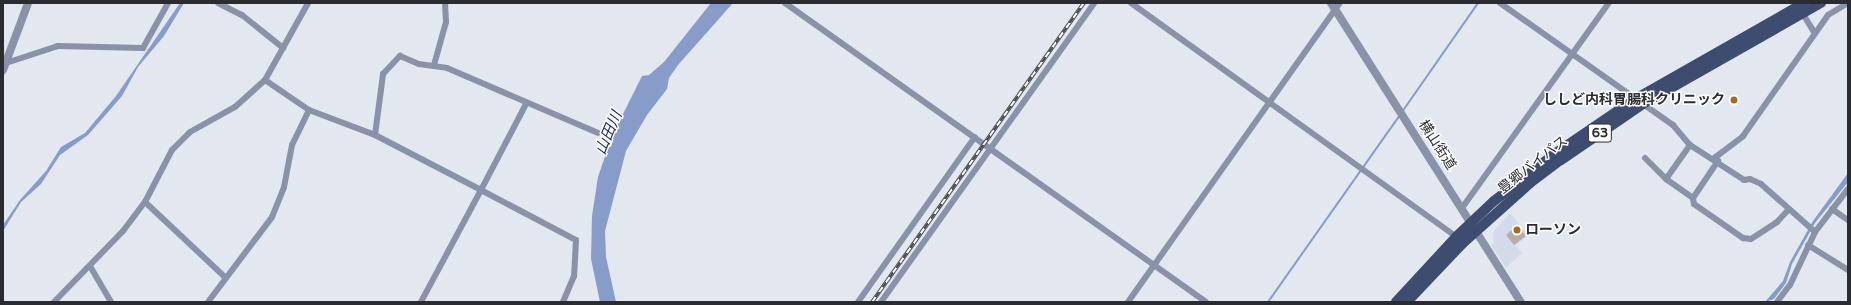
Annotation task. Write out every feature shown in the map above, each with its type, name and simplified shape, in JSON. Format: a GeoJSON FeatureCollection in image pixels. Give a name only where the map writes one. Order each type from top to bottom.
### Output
{"type":"FeatureCollection","features":[{"type":"Feature","properties":{"kind":"main road","name":"豊郷バイパス"},"geometry":{"type":"LineString","coordinates":[[1396,302],[1474,227],[1530,183],[1639,102],[1801,8],[1821,3]]}},
{"type":"Feature","properties":{"kind":"main road","name":"豊郷バイパス"},"geometry":{"type":"LineString","coordinates":[[1407,302],[1460,240]]}},
{"type":"Feature","properties":{"kind":"street"},"geometry":{"type":"LineString","coordinates":[[4,66],[28,3]]}},
{"type":"Feature","properties":{"kind":"street"},"geometry":{"type":"LineString","coordinates":[[4,66],[58,46],[143,48],[168,3]]}},
{"type":"Feature","properties":{"kind":"street"},"geometry":{"type":"LineString","coordinates":[[218,3],[242,15],[283,48]]}},
{"type":"Feature","properties":{"kind":"street"},"geometry":{"type":"LineString","coordinates":[[54,302],[124,231],[145,202],[172,150],[190,132],[235,107],[265,80],[308,3]]}},
{"type":"Feature","properties":{"kind":"street"},"geometry":{"type":"LineString","coordinates":[[434,65],[446,22],[445,3]]}},
{"type":"Feature","properties":{"kind":"street"},"geometry":{"type":"LineString","coordinates":[[785,3],[1206,302]]}},
{"type":"Feature","properties":{"kind":"street"},"geometry":{"type":"LineString","coordinates":[[881,302],[1094,3]]}},
{"type":"Feature","properties":{"kind":"street"},"geometry":{"type":"LineString","coordinates":[[1131,3],[1460,240]]}},
{"type":"Feature","properties":{"kind":"street"},"geometry":{"type":"LineString","coordinates":[[1500,3],[1673,125],[1690,146],[1716,160],[1744,180],[1750,179],[1761,184],[1788,210],[1815,232]]}},
{"type":"Feature","properties":{"kind":"street"},"geometry":{"type":"LineString","coordinates":[[1462,208],[1609,3]]}},
{"type":"Feature","properties":{"kind":"street"},"geometry":{"type":"LineString","coordinates":[[1788,210],[1777,222],[1751,239],[1743,238],[1694,204],[1693,198],[1716,160],[1743,136],[1828,15],[1848,3]]}},
{"type":"Feature","properties":{"kind":"street"},"geometry":{"type":"LineString","coordinates":[[1128,302],[1271,103],[1335,5]]}},
{"type":"Feature","properties":{"kind":"street","name":"横山街道"},"geometry":{"type":"LineString","coordinates":[[1335,5],[1518,300]]}},
{"type":"Feature","properties":{"kind":"street"},"geometry":{"type":"LineString","coordinates":[[1801,8],[1815,33]]}},
{"type":"Feature","properties":{"kind":"street"},"geometry":{"type":"LineString","coordinates":[[374,135],[383,74],[400,56],[419,64],[434,65],[598,133]]}},
{"type":"Feature","properties":{"kind":"street"},"geometry":{"type":"LineString","coordinates":[[265,80],[309,110],[374,135],[576,240],[574,276],[563,302]]}},
{"type":"Feature","properties":{"kind":"street"},"geometry":{"type":"LineString","coordinates":[[421,302],[526,104]]}},
{"type":"Feature","properties":{"kind":"street"},"geometry":{"type":"LineString","coordinates":[[208,302],[272,217],[284,187],[292,145],[309,110]]}},
{"type":"Feature","properties":{"kind":"street"},"geometry":{"type":"LineString","coordinates":[[858,302],[975,137]]}},
{"type":"Feature","properties":{"kind":"street"},"geometry":{"type":"LineString","coordinates":[[1666,179],[1690,146]]}},
{"type":"Feature","properties":{"kind":"street"},"geometry":{"type":"LineString","coordinates":[[1645,158],[1666,179],[1693,198]]}},
{"type":"Feature","properties":{"kind":"street"},"geometry":{"type":"LineString","coordinates":[[1779,302],[1815,232],[1848,189]]}},
{"type":"Feature","properties":{"kind":"street"},"geometry":{"type":"LineString","coordinates":[[145,202],[226,278]]}},
{"type":"Feature","properties":{"kind":"street"},"geometry":{"type":"LineString","coordinates":[[1832,209],[1848,220]]}},
{"type":"Feature","properties":{"kind":"street"},"geometry":{"type":"LineString","coordinates":[[1808,245],[1848,270]]}},
{"type":"Feature","properties":{"kind":"street"},"geometry":{"type":"LineString","coordinates":[[90,266],[111,302]]}},
{"type":"Feature","properties":{"kind":"shaded area"},"geometry":{"type":"Polygon","coordinates":[[[1510,213],[1528,235],[1516,245],[1522,253],[1506,268],[1491,245],[1494,243],[1493,232],[1510,213]]]}},
{"type":"Feature","properties":{"kind":"water"},"geometry":{"type":"Polygon","coordinates":[[[180,3],[184,3],[164,36],[138,67],[122,96],[88,135],[60,155],[41,184],[21,202],[3,231],[3,225],[20,200],[46,171],[61,147],[85,133],[116,96],[180,3]]]}},
{"type":"Feature","properties":{"kind":"water"},"geometry":{"type":"Polygon","coordinates":[[[711,3],[733,3],[678,65],[669,78],[667,89],[647,115],[626,151],[605,231],[606,257],[616,302],[600,302],[591,259],[592,216],[598,177],[612,136],[642,76],[649,75],[664,62],[711,3]]]}},
{"type":"Feature","properties":{"kind":"water"},"geometry":{"type":"Polygon","coordinates":[[[1848,173],[1848,182],[1815,223],[1792,264],[1786,283],[1774,299],[1765,302],[1783,281],[1790,262],[1813,221],[1848,173]]]}},
{"type":"Feature","properties":{"kind":"building","name":"ローソン"},"geometry":{"type":"Polygon","coordinates":[[[1517,225],[1526,236],[1514,245],[1506,235],[1517,225]]]}},
{"type":"Feature","properties":{"kind":"waterway"},"geometry":{"type":"LineString","coordinates":[[1402,112],[1478,3]]}},
{"type":"Feature","properties":{"kind":"waterway"},"geometry":{"type":"LineString","coordinates":[[1268,302],[1400,115]]}},
{"type":"Feature","properties":{"kind":"railway"},"geometry":{"type":"LineString","coordinates":[[872,302],[1084,3]]}},
{"type":"Feature","properties":{"kind":"place","name":"ししど内科胃腸科クリニック"},"geometry":{"type":"Point","coordinates":[1734,100]}},
{"type":"Feature","properties":{"kind":"place","name":"ローソン"},"geometry":{"type":"Point","coordinates":[1517,230]}},
{"type":"Feature","properties":{"kind":"water label","name":"山田川"},"geometry":{"type":"Point","coordinates":[609,133]}}]}
